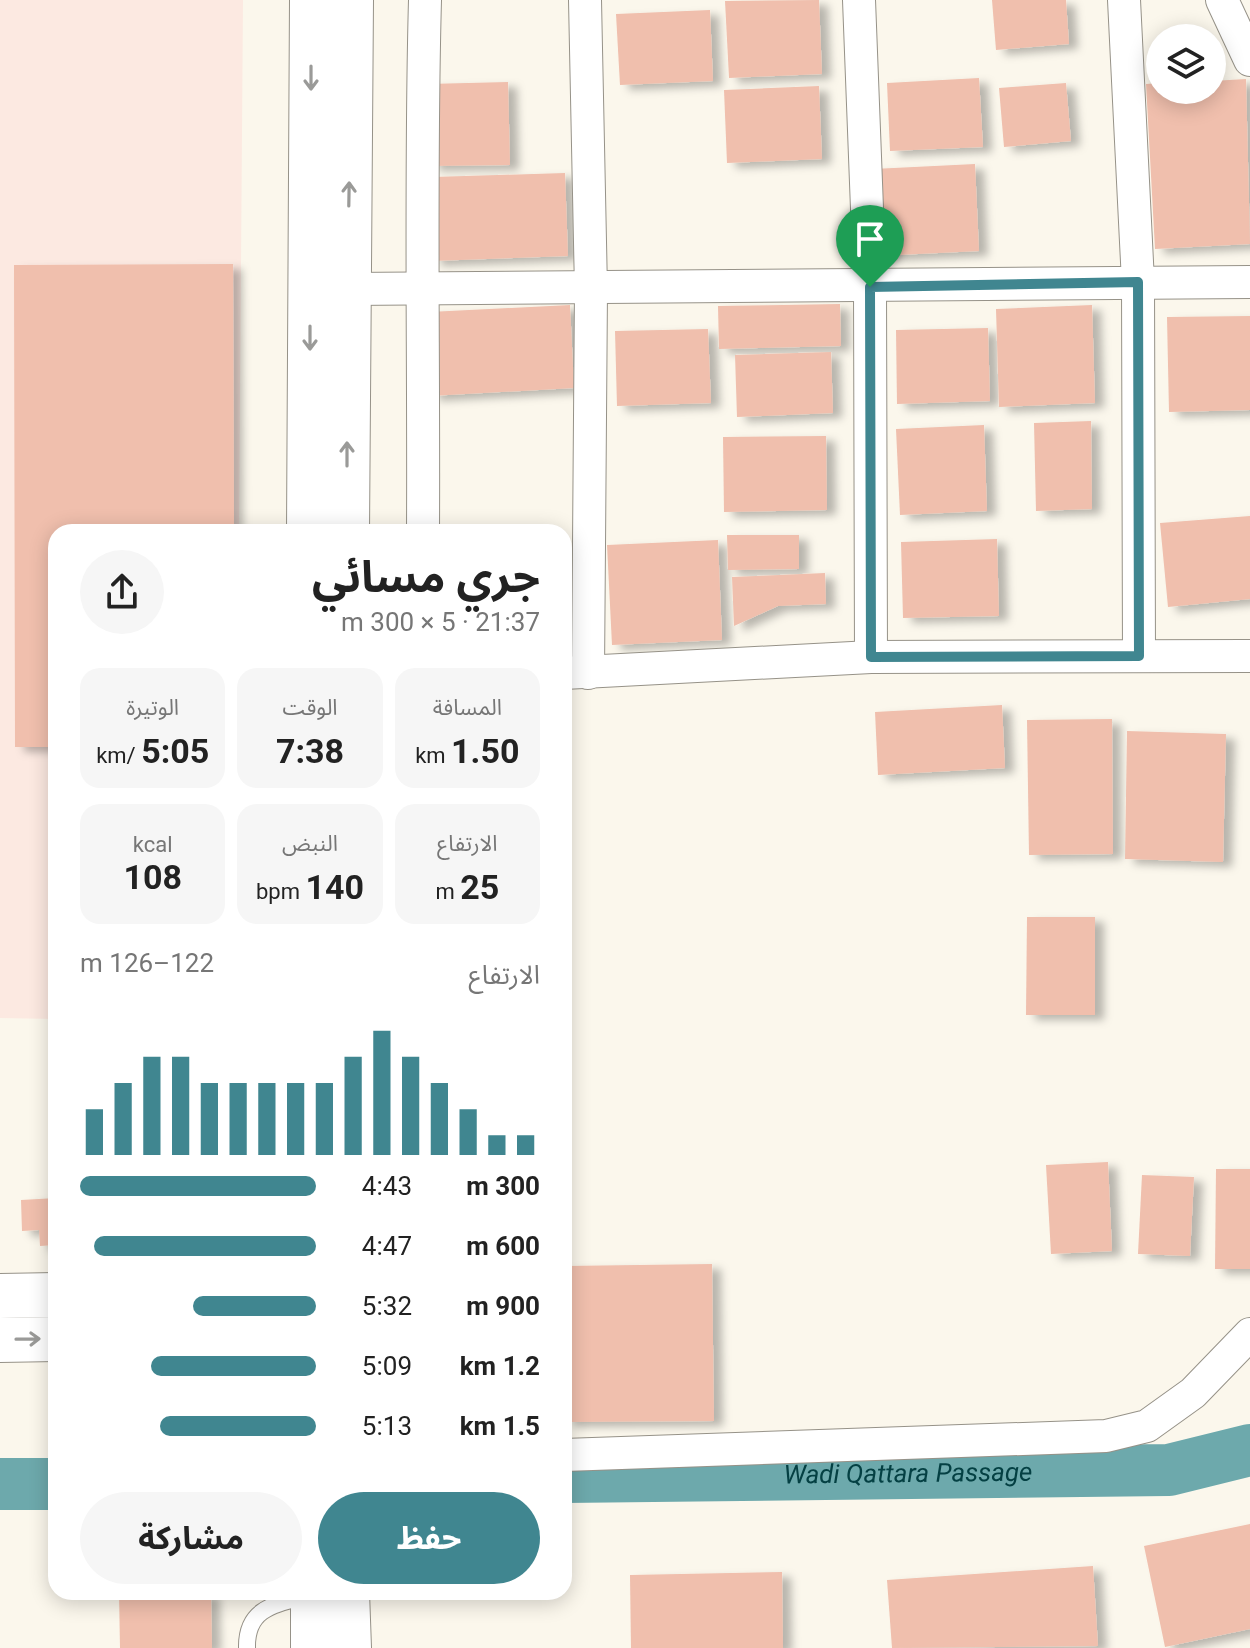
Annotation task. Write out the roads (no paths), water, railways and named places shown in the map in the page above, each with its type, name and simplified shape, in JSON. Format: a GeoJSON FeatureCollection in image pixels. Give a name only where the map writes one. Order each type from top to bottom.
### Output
{"type":"FeatureCollection","features":[{"type":"Feature","properties":{"kind":"main road"},"geometry":{"type":"LineString","coordinates":[[309,524],[312,0]]}},
{"type":"Feature","properties":{"kind":"main road"},"geometry":{"type":"LineString","coordinates":[[347,524],[351,0]]}},
{"type":"Feature","properties":{"kind":"main road"},"geometry":{"type":"LineString","coordinates":[[0,1296],[48,1295]]}},
{"type":"Feature","properties":{"kind":"main road"},"geometry":{"type":"LineString","coordinates":[[0,1340],[48,1339]]}},
{"type":"Feature","properties":{"kind":"main road"},"geometry":{"type":"LineString","coordinates":[[313,1648],[328,1600]]}},
{"type":"Feature","properties":{"kind":"main road"},"geometry":{"type":"LineString","coordinates":[[332,1600],[349,1648]]}},
{"type":"Feature","properties":{"kind":"street"},"geometry":{"type":"LineString","coordinates":[[423,524],[424,286],[420,190],[425,0]]}},
{"type":"Feature","properties":{"kind":"street"},"geometry":{"type":"LineString","coordinates":[[585,0],[591,290],[576,673],[871,657],[1250,656]]}},
{"type":"Feature","properties":{"kind":"street"},"geometry":{"type":"LineString","coordinates":[[859,0],[870,287],[871,657]]}},
{"type":"Feature","properties":{"kind":"street"},"geometry":{"type":"LineString","coordinates":[[1124,0],[1138,282],[1139,656]]}},
{"type":"Feature","properties":{"kind":"street"},"geometry":{"type":"LineString","coordinates":[[1222,0],[1250,60]]}},
{"type":"Feature","properties":{"kind":"street"},"geometry":{"type":"LineString","coordinates":[[348,289],[424,286],[591,290],[1250,282]]}},
{"type":"Feature","properties":{"kind":"street"},"geometry":{"type":"LineString","coordinates":[[572,1455],[1106,1436],[1147,1426],[1193,1393],[1250,1334]]}},
{"type":"Feature","properties":{"kind":"street"},"geometry":{"type":"LineString","coordinates":[[335,1600],[371,1648]]}},
{"type":"Feature","properties":{"kind":"lane"},"geometry":{"type":"LineString","coordinates":[[247,1648],[247,1630],[257,1615],[270,1607],[300,1600]]}},
{"type":"Feature","properties":{"kind":"waterway","name":"Wadi Qattara Passage"},"geometry":{"type":"LineString","coordinates":[[572,1477],[1169,1470],[1250,1450]]}},
{"type":"Feature","properties":{"kind":"waterway","name":"Wadi Qattara Passage"},"geometry":{"type":"LineString","coordinates":[[0,1484],[48,1484]]}}]}
